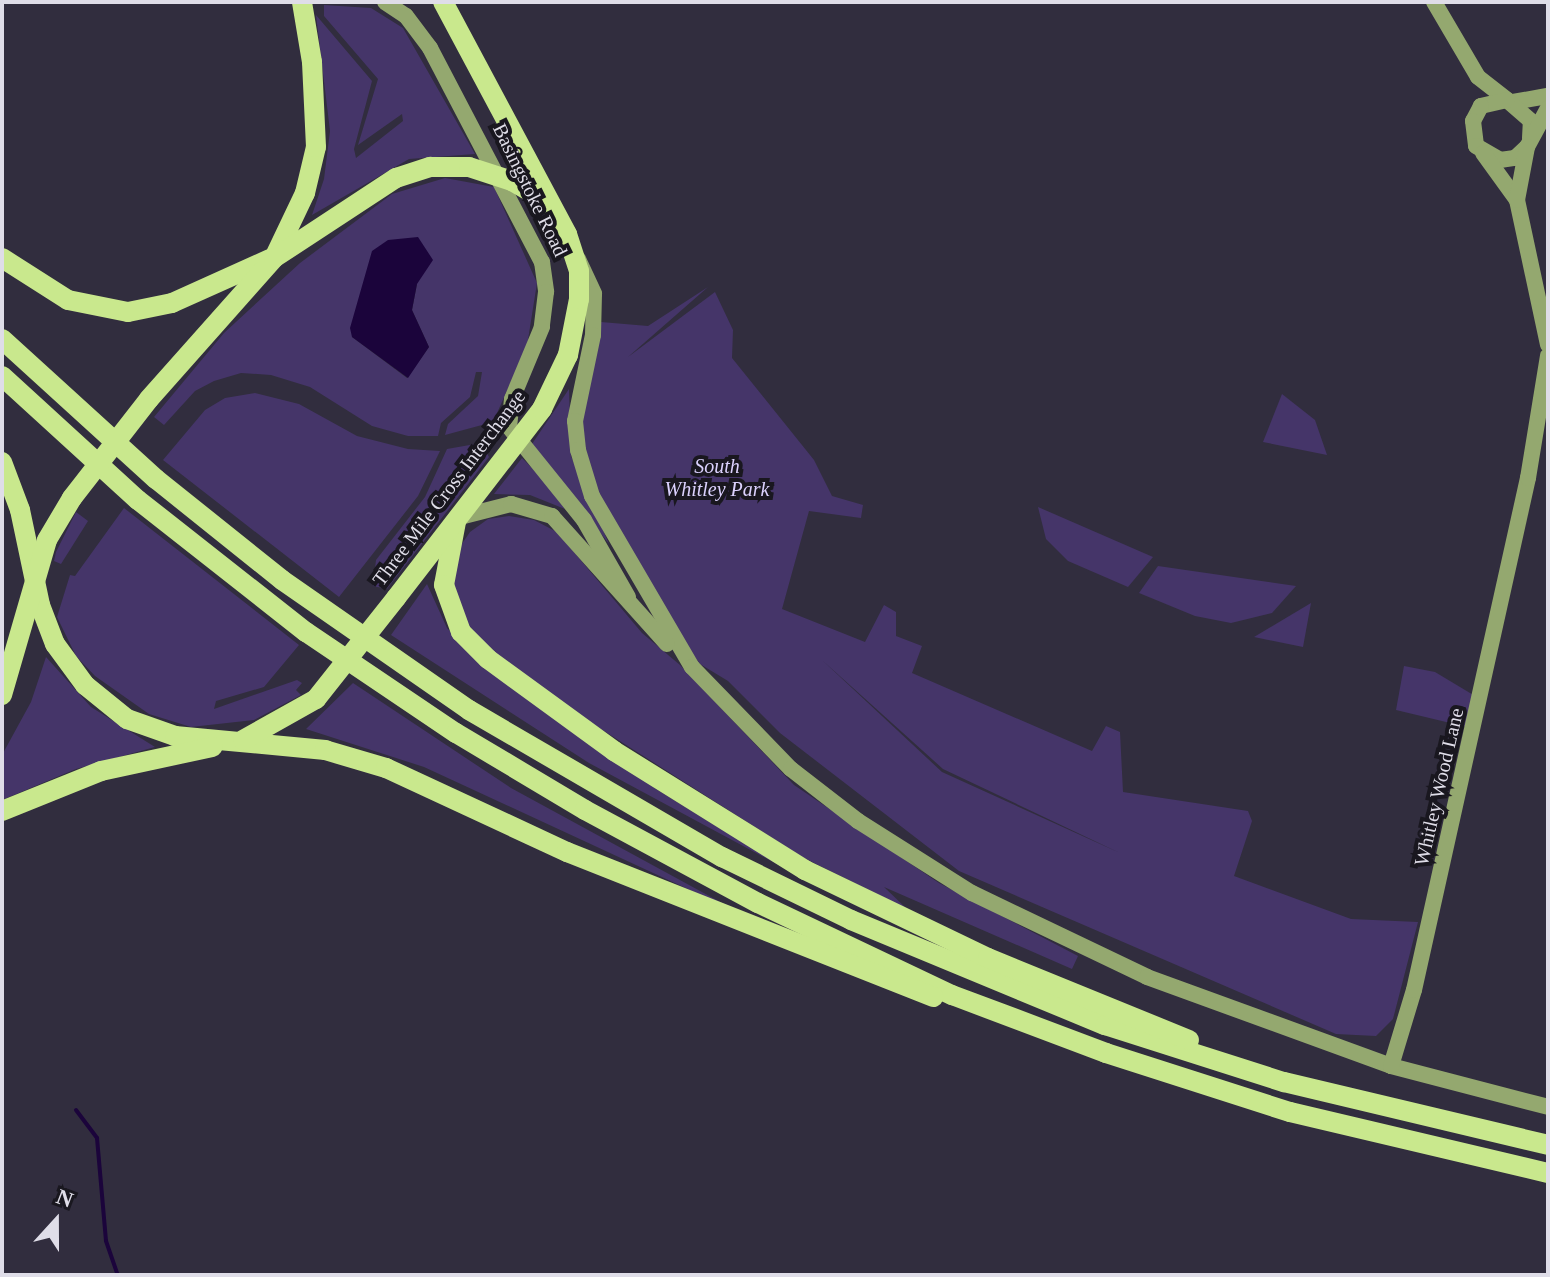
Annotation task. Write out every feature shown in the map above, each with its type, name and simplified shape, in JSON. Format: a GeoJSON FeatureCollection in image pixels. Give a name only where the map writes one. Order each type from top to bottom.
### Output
{"type":"FeatureCollection","features":[{"type":"Feature","properties":{"kind":"highway"},"geometry":{"type":"LineString","coordinates":[[2,695],[47,540],[72,498],[149,399],[274,258],[305,193],[316,147],[312,62],[302,2]]}},
{"type":"Feature","properties":{"kind":"highway","name":"Basingstoke Road"},"geometry":{"type":"LineString","coordinates":[[448,8],[552,204]]}},
{"type":"Feature","properties":{"kind":"highway"},"geometry":{"type":"LineString","coordinates":[[2,258],[68,300],[128,312],[172,303],[274,258],[408,173],[453,166],[500,176],[552,204]]}},
{"type":"Feature","properties":{"kind":"highway","name":"Three Mile Cross Interchange"},"geometry":{"type":"LineString","coordinates":[[238,743],[316,699],[458,520],[513,432],[556,383],[572,342],[580,290],[576,255],[552,204]]}},
{"type":"Feature","properties":{"kind":"highway"},"geometry":{"type":"LineString","coordinates":[[2,339],[156,479],[282,580],[469,710],[597,788],[722,857],[963,969],[1105,1025],[1284,1082],[1548,1145]]}},
{"type":"Feature","properties":{"kind":"highway"},"geometry":{"type":"LineString","coordinates":[[2,376],[138,500],[276,608],[456,733],[585,810],[758,903],[1021,1022]]}},
{"type":"Feature","properties":{"kind":"highway"},"geometry":{"type":"LineString","coordinates":[[2,462],[15,492],[55,644],[104,703],[161,733],[325,750],[386,768],[567,852],[902,988],[1021,1022],[1290,1112],[1548,1173]]}},
{"type":"Feature","properties":{"kind":"highway"},"geometry":{"type":"LineString","coordinates":[[458,520],[444,585],[461,632],[488,659],[614,751],[805,870],[988,958],[1284,1082]]}},
{"type":"Feature","properties":{"kind":"highway"},"geometry":{"type":"LineString","coordinates":[[2,811],[92,774],[238,743]]}},
{"type":"Feature","properties":{"kind":"main road","name":"Basingstoke Road"},"geometry":{"type":"LineString","coordinates":[[385,2],[424,38],[500,176],[546,281],[539,338],[512,399],[513,432]]}},
{"type":"Feature","properties":{"kind":"main road"},"geometry":{"type":"LineString","coordinates":[[1434,2],[1478,77],[1531,121],[1517,200],[1548,345]]}},
{"type":"Feature","properties":{"kind":"main road"},"geometry":{"type":"LineString","coordinates":[[1478,77],[1481,106],[1472,131],[1483,153],[1517,200]]}},
{"type":"Feature","properties":{"kind":"main road"},"geometry":{"type":"LineString","coordinates":[[1481,106],[1548,96]]}},
{"type":"Feature","properties":{"kind":"main road"},"geometry":{"type":"LineString","coordinates":[[1483,153],[1500,160],[1515,158],[1528,143],[1548,108]]}},
{"type":"Feature","properties":{"kind":"main road"},"geometry":{"type":"LineString","coordinates":[[576,255],[594,294],[593,335],[576,408],[581,465],[637,580],[692,667]]}},
{"type":"Feature","properties":{"kind":"main road","name":"Whitley Wood Lane"},"geometry":{"type":"LineString","coordinates":[[1391,1066],[1414,990],[1525,492],[1548,356]]}},
{"type":"Feature","properties":{"kind":"main road"},"geometry":{"type":"LineString","coordinates":[[513,432],[584,520],[628,597]]}},
{"type":"Feature","properties":{"kind":"main road"},"geometry":{"type":"LineString","coordinates":[[458,520],[511,504],[544,512],[565,526],[739,721],[823,796],[972,893],[1147,977],[1391,1066],[1548,1107]]}},
{"type":"Feature","properties":{"kind":"green space"},"geometry":{"type":"Polygon","coordinates":[[[324,5],[371,8],[403,28],[475,154],[409,159],[312,215],[324,179],[330,131],[316,15],[372,81],[354,149],[356,158],[403,121],[402,114],[358,145],[378,79],[324,16],[324,5]]]}},
{"type":"Feature","properties":{"kind":"green space"},"geometry":{"type":"Polygon","coordinates":[[[445,178],[494,187],[537,283],[527,346],[493,422],[445,435],[448,424],[478,396],[482,372],[476,372],[470,397],[441,423],[438,436],[408,436],[372,426],[310,387],[271,375],[241,373],[214,381],[195,391],[164,425],[154,417],[224,333],[300,263],[392,194],[445,178]],[[417,284],[352,337],[407,378],[429,347],[412,310],[417,284]]]}},
{"type":"Feature","properties":{"kind":"green space","name":"South Whitley Park"},"geometry":{"type":"Polygon","coordinates":[[[708,287],[628,357],[715,292],[733,330],[732,358],[814,460],[832,496],[863,505],[861,518],[809,511],[782,609],[865,642],[884,605],[896,612],[896,636],[922,646],[912,673],[1092,751],[1106,726],[1120,732],[1123,792],[1248,811],[1252,821],[1234,876],[1351,919],[1418,922],[1393,1019],[1376,1036],[1336,1034],[959,871],[780,733],[728,681],[700,664],[672,627],[603,506],[579,440],[601,322],[648,326],[708,287]],[[822,660],[942,772],[1120,853],[943,769],[822,660]]]}},
{"type":"Feature","properties":{"kind":"green space"},"geometry":{"type":"Polygon","coordinates":[[[569,389],[571,456],[609,544],[532,444],[569,389]]]}},
{"type":"Feature","properties":{"kind":"green space"},"geometry":{"type":"Polygon","coordinates":[[[255,393],[299,404],[357,436],[408,449],[440,451],[418,496],[339,597],[163,460],[205,410],[225,398],[255,393]]]}},
{"type":"Feature","properties":{"kind":"green space"},"geometry":{"type":"Polygon","coordinates":[[[1282,394],[1315,420],[1327,455],[1263,442],[1282,394]]]}},
{"type":"Feature","properties":{"kind":"green space"},"geometry":{"type":"Polygon","coordinates":[[[481,443],[489,457],[387,589],[373,586],[376,560],[425,497],[447,449],[481,443]]]}},
{"type":"Feature","properties":{"kind":"green space"},"geometry":{"type":"Polygon","coordinates":[[[522,458],[565,509],[530,495],[494,494],[522,458]]]}},
{"type":"Feature","properties":{"kind":"green space"},"geometry":{"type":"Polygon","coordinates":[[[1038,507],[1153,557],[1128,587],[1068,561],[1046,539],[1038,507]]]}},
{"type":"Feature","properties":{"kind":"green space"},"geometry":{"type":"Polygon","coordinates":[[[124,508],[299,645],[264,687],[216,701],[214,709],[297,680],[302,683],[296,690],[301,695],[254,720],[191,727],[149,714],[95,676],[76,656],[57,617],[70,575],[75,576],[124,508]]]}},
{"type":"Feature","properties":{"kind":"green space"},"geometry":{"type":"Polygon","coordinates":[[[76,512],[88,521],[61,564],[54,561],[56,552],[76,512]]]}},
{"type":"Feature","properties":{"kind":"green space"},"geometry":{"type":"Polygon","coordinates":[[[509,516],[534,520],[557,532],[642,633],[680,665],[794,785],[939,883],[1078,956],[1072,969],[884,887],[907,909],[802,857],[546,694],[469,631],[452,589],[461,545],[470,532],[488,519],[509,516]]]}},
{"type":"Feature","properties":{"kind":"green space"},"geometry":{"type":"Polygon","coordinates":[[[1158,566],[1296,586],[1272,613],[1231,623],[1195,616],[1139,593],[1158,566]]]}},
{"type":"Feature","properties":{"kind":"green space"},"geometry":{"type":"Polygon","coordinates":[[[427,584],[447,628],[483,665],[656,789],[786,869],[589,763],[391,635],[427,584]]]}},
{"type":"Feature","properties":{"kind":"green space"},"geometry":{"type":"Polygon","coordinates":[[[1311,603],[1303,647],[1254,637],[1311,603]]]}},
{"type":"Feature","properties":{"kind":"green space"},"geometry":{"type":"Polygon","coordinates":[[[46,657],[91,707],[155,747],[76,769],[2,800],[2,755],[31,702],[46,657]]]}},
{"type":"Feature","properties":{"kind":"green space"},"geometry":{"type":"Polygon","coordinates":[[[1404,666],[1435,672],[1475,696],[1467,727],[1396,710],[1404,666]]]}},
{"type":"Feature","properties":{"kind":"green space"},"geometry":{"type":"Polygon","coordinates":[[[353,683],[511,788],[746,916],[424,767],[306,729],[353,683]]]}},
{"type":"Feature","properties":{"kind":"shaded area"},"geometry":{"type":"Polygon","coordinates":[[[418,237],[433,260],[417,284],[412,310],[429,347],[408,378],[352,337],[350,328],[372,251],[388,240],[418,237]]]}},
{"type":"Feature","properties":{"kind":"waterway"},"geometry":{"type":"LineString","coordinates":[[76,1110],[97,1138],[106,1241],[118,1275]]}}]}
